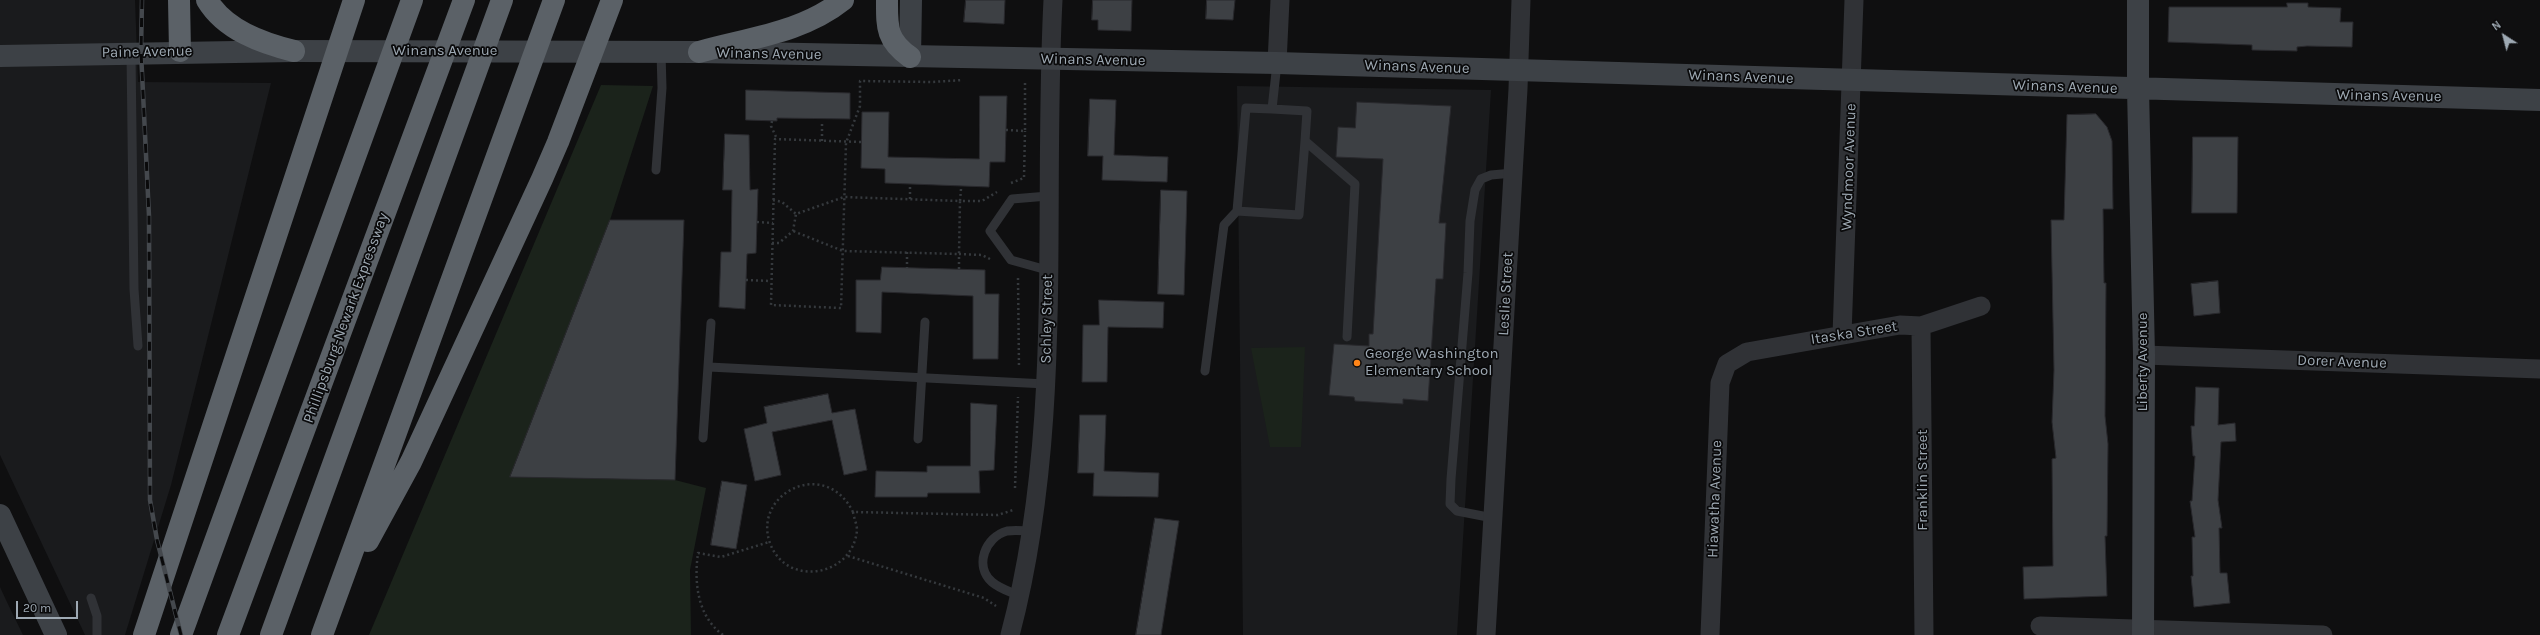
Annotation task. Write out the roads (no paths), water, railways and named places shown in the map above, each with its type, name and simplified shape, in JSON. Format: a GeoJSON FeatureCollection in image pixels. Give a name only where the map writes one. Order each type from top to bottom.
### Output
{"type":"FeatureCollection","features":[{"type":"Feature","properties":{"kind":"highway"},"geometry":{"type":"LineString","coordinates":[[179,0],[180,51]]}},
{"type":"Feature","properties":{"kind":"highway"},"geometry":{"type":"LineString","coordinates":[[208,0],[218,14],[239,30],[264,42],[294,51]]}},
{"type":"Feature","properties":{"kind":"highway"},"geometry":{"type":"LineString","coordinates":[[144,635],[354,0]]}},
{"type":"Feature","properties":{"kind":"highway"},"geometry":{"type":"LineString","coordinates":[[181,635],[412,0]]}},
{"type":"Feature","properties":{"kind":"highway","name":"Phillipsburg-Newark Expressway"},"geometry":{"type":"LineString","coordinates":[[228,635],[464,0]]}},
{"type":"Feature","properties":{"kind":"highway"},"geometry":{"type":"LineString","coordinates":[[271,635],[502,0]]}},
{"type":"Feature","properties":{"kind":"highway"},"geometry":{"type":"LineString","coordinates":[[322,635],[554,0]]}},
{"type":"Feature","properties":{"kind":"highway"},"geometry":{"type":"LineString","coordinates":[[333,605],[411,462],[468,342],[558,142],[612,0]]}},
{"type":"Feature","properties":{"kind":"highway"},"geometry":{"type":"LineString","coordinates":[[699,52],[801,25],[829,11],[843,0]]}},
{"type":"Feature","properties":{"kind":"highway"},"geometry":{"type":"LineString","coordinates":[[887,0],[889,35],[893,43],[910,57]]}},
{"type":"Feature","properties":{"kind":"street"},"geometry":{"type":"LineString","coordinates":[[910,57],[911,0]]}},
{"type":"Feature","properties":{"kind":"street","name":"Schley Street"},"geometry":{"type":"LineString","coordinates":[[1010,635],[1020,596],[1032,531],[1046,384],[1049,59],[1053,0]]}},
{"type":"Feature","properties":{"kind":"street"},"geometry":{"type":"LineString","coordinates":[[1277,63],[1280,0]]}},
{"type":"Feature","properties":{"kind":"street","name":"Leslie Street"},"geometry":{"type":"LineString","coordinates":[[1486,635],[1519,70],[1521,0]]}},
{"type":"Feature","properties":{"kind":"street","name":"Wyndmoor Avenue"},"geometry":{"type":"LineString","coordinates":[[1842,335],[1854,0]]}},
{"type":"Feature","properties":{"kind":"street","name":"Liberty Avenue"},"geometry":{"type":"LineString","coordinates":[[2138,0],[2138,89],[2144,355],[2143,633]]}},
{"type":"Feature","properties":{"kind":"street","name":"Paine Avenue"},"geometry":{"type":"LineString","coordinates":[[0,56],[180,51],[294,51]]}},
{"type":"Feature","properties":{"kind":"street","name":"Winans Avenue"},"geometry":{"type":"LineString","coordinates":[[294,51],[699,52],[1277,63],[2540,100]]}},
{"type":"Feature","properties":{"kind":"street","name":"Itaska Street"},"geometry":{"type":"LineString","coordinates":[[1727,364],[1747,352],[1900,325],[1921,326],[1981,306]]}},
{"type":"Feature","properties":{"kind":"street","name":"Franklin Street"},"geometry":{"type":"LineString","coordinates":[[1921,326],[1924,635]]}},
{"type":"Feature","properties":{"kind":"street","name":"Dorer Avenue"},"geometry":{"type":"LineString","coordinates":[[2144,355],[2540,369]]}},
{"type":"Feature","properties":{"kind":"street","name":"Hiawatha Avenue"},"geometry":{"type":"LineString","coordinates":[[1710,635],[1720,383],[1727,364]]}},
{"type":"Feature","properties":{"kind":"street"},"geometry":{"type":"LineString","coordinates":[[0,515],[56,635]]}},
{"type":"Feature","properties":{"kind":"street"},"geometry":{"type":"LineString","coordinates":[[2040,626],[2143,633],[2323,635]]}},
{"type":"Feature","properties":{"kind":"lane"},"geometry":{"type":"LineString","coordinates":[[656,170],[662,88],[661,52]]}},
{"type":"Feature","properties":{"kind":"lane"},"geometry":{"type":"LineString","coordinates":[[131,53],[134,289],[138,346]]}},
{"type":"Feature","properties":{"kind":"lane"},"geometry":{"type":"LineString","coordinates":[[1272,109],[1277,63]]}},
{"type":"Feature","properties":{"kind":"lane"},"geometry":{"type":"LineString","coordinates":[[1205,371],[1221,233],[1224,225],[1237,211],[1246,108],[1307,111],[1299,215],[1237,211]]}},
{"type":"Feature","properties":{"kind":"lane"},"geometry":{"type":"LineString","coordinates":[[1305,141],[1355,184],[1347,337]]}},
{"type":"Feature","properties":{"kind":"lane"},"geometry":{"type":"LineString","coordinates":[[1493,518],[1456,511],[1450,504],[1451,479],[1468,273],[1470,221],[1475,190],[1481,179],[1491,175],[1513,173]]}},
{"type":"Feature","properties":{"kind":"lane"},"geometry":{"type":"LineString","coordinates":[[1047,270],[1011,260],[990,231],[1012,199],[1048,196]]}},
{"type":"Feature","properties":{"kind":"lane"},"geometry":{"type":"LineString","coordinates":[[918,439],[925,322]]}},
{"type":"Feature","properties":{"kind":"lane"},"geometry":{"type":"LineString","coordinates":[[703,438],[711,323]]}},
{"type":"Feature","properties":{"kind":"lane"},"geometry":{"type":"LineString","coordinates":[[709,367],[1046,384]]}},
{"type":"Feature","properties":{"kind":"lane"},"geometry":{"type":"LineString","coordinates":[[1020,596],[993,583],[982,567],[983,557],[986,548],[999,534],[1008,531],[1032,531]]}},
{"type":"Feature","properties":{"kind":"lane"},"geometry":{"type":"LineString","coordinates":[[91,598],[98,616],[97,635]]}},
{"type":"Feature","properties":{"kind":"railway"},"geometry":{"type":"LineString","coordinates":[[142,0],[141,52],[149,216],[150,500],[157,540],[181,635]]}},
{"type":"Feature","properties":{"kind":"place","name":"George Washington Elementary School"},"geometry":{"type":"Point","coordinates":[1357,363]}}]}
